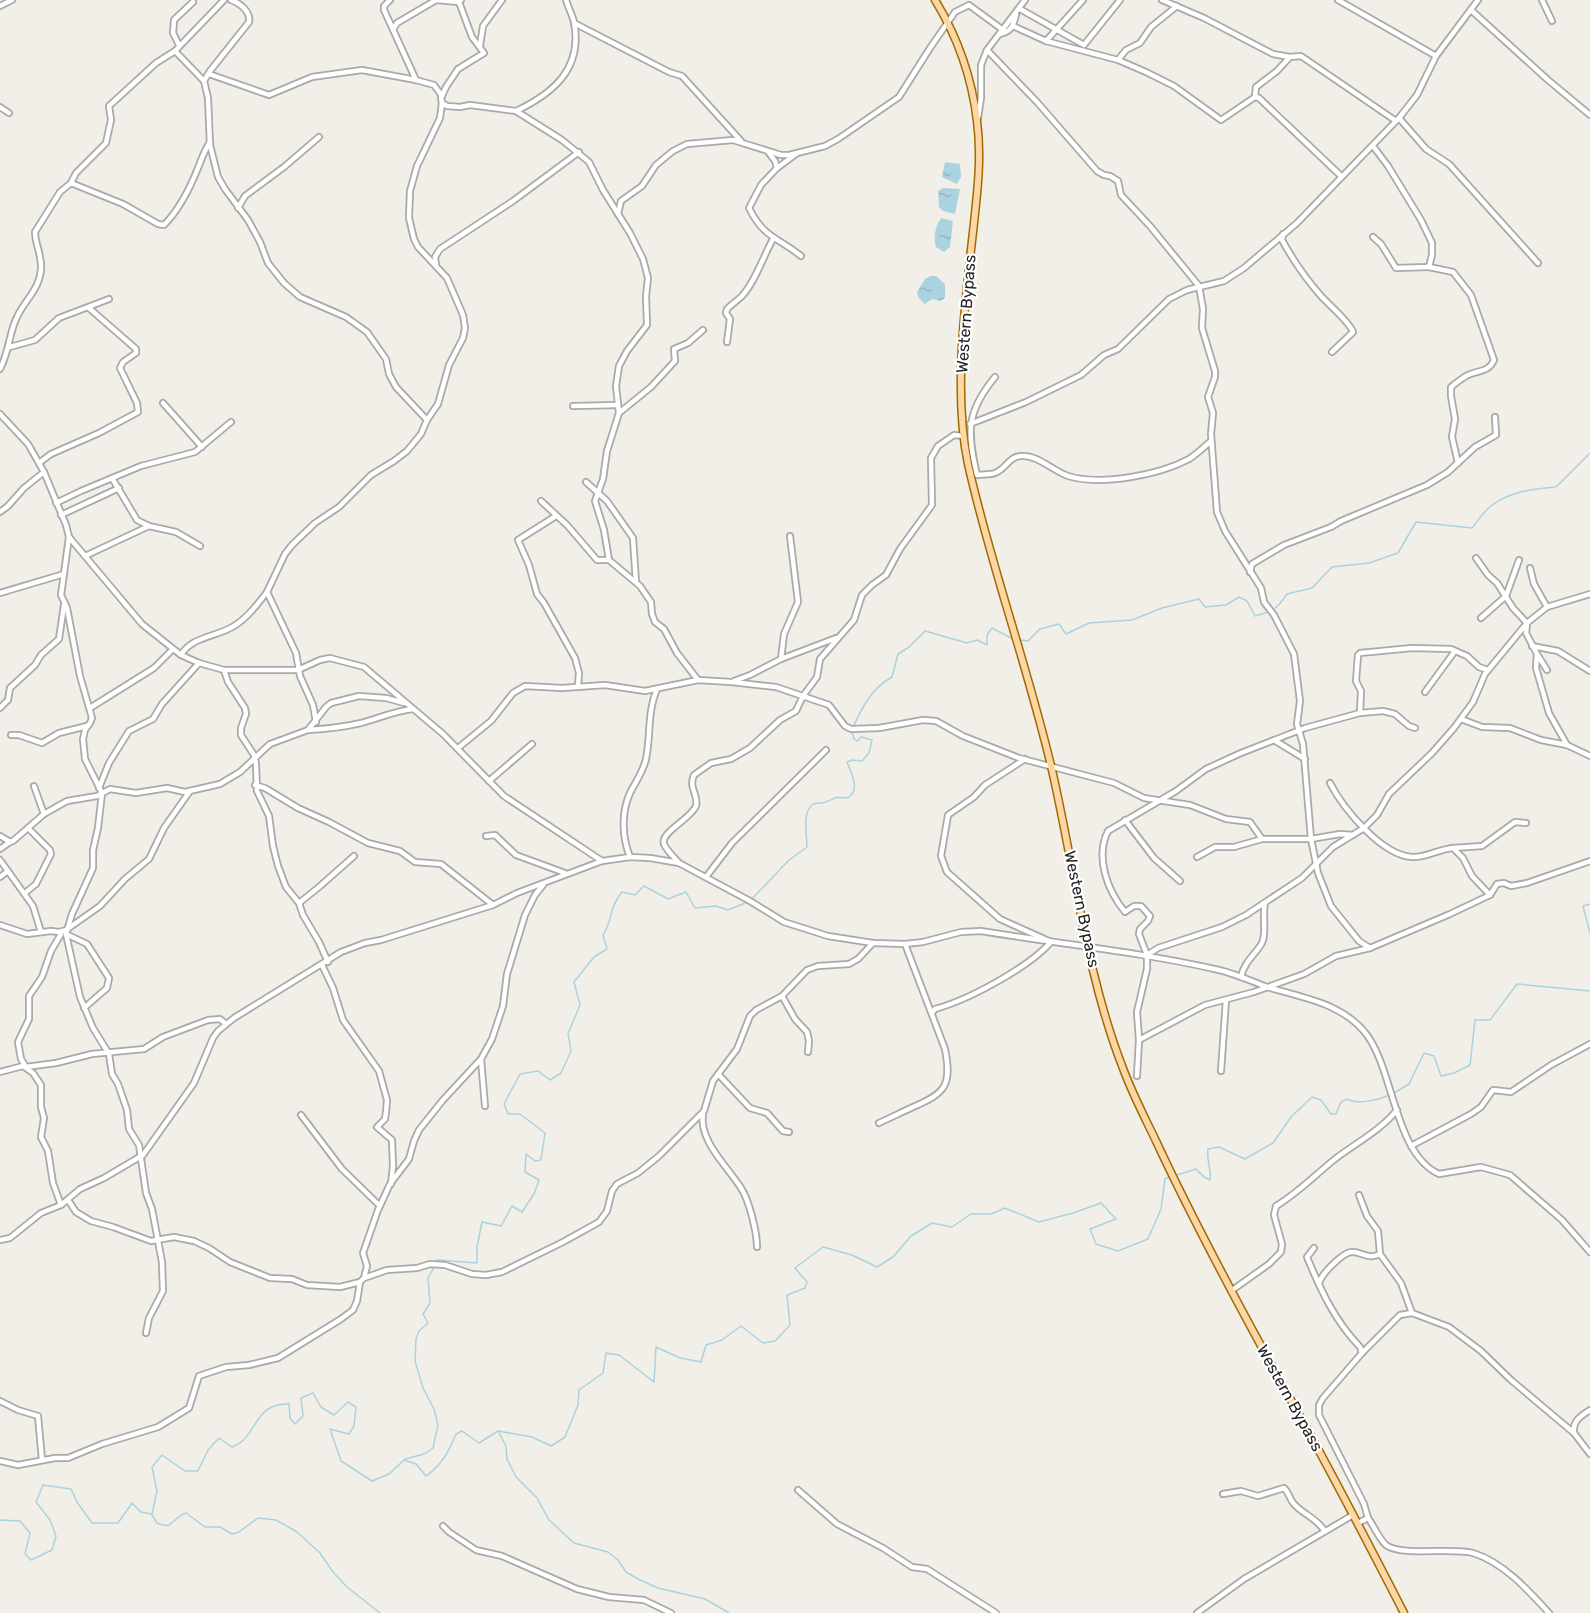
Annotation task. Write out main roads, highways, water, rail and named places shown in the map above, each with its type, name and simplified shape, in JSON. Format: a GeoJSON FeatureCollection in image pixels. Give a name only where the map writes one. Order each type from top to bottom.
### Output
{"type":"FeatureCollection","features":[{"type":"Feature","properties":{"kind":"main road","name":"Western Bypass"},"geometry":{"type":"LineString","coordinates":[[935,0],[948,23],[964,64],[978,123],[978,182],[964,319],[961,378],[967,457],[981,517],[1019,645],[1051,767],[1088,948],[1104,1011],[1124,1072],[1175,1184],[1358,1523],[1404,1613]]}},
{"type":"Feature","properties":{"kind":"water"},"geometry":{"type":"Polygon","coordinates":[[[945,162],[960,164],[961,177],[957,184],[942,177],[945,162]]]}},
{"type":"Feature","properties":{"kind":"water"},"geometry":{"type":"Polygon","coordinates":[[[943,188],[960,189],[955,214],[943,211],[939,207],[938,191],[943,188]]]}},
{"type":"Feature","properties":{"kind":"water"},"geometry":{"type":"Polygon","coordinates":[[[941,218],[953,221],[950,247],[944,252],[936,247],[935,240],[936,228],[941,218]]]}},
{"type":"Feature","properties":{"kind":"water"},"geometry":{"type":"Polygon","coordinates":[[[936,276],[945,284],[945,298],[940,301],[932,299],[925,304],[918,297],[917,292],[925,279],[936,276]]]}},
{"type":"Feature","properties":{"kind":"waterway"},"geometry":{"type":"LineString","coordinates":[[1020,640],[1028,641],[1040,629],[1059,624],[1066,634],[1089,623],[1132,620],[1162,608],[1199,599],[1205,607],[1226,605],[1239,597],[1247,601],[1255,616],[1270,611],[1287,594],[1312,588],[1332,567],[1369,563],[1398,553],[1416,522],[1472,528],[1488,508],[1506,497],[1531,490],[1556,487],[1590,453]]}},
{"type":"Feature","properties":{"kind":"waterway"},"geometry":{"type":"LineString","coordinates":[[853,727],[873,693],[892,677],[898,654],[909,647],[925,631],[967,643],[977,640],[987,645],[987,635],[992,628],[1013,639]]}},
{"type":"Feature","properties":{"kind":"waterway"},"geometry":{"type":"LineString","coordinates":[[405,1459],[424,1454],[433,1448],[438,1425],[415,1361],[416,1339],[419,1331],[428,1323],[423,1314],[430,1303],[428,1278],[437,1260],[477,1263],[477,1247],[482,1222],[501,1226],[512,1206],[522,1212],[534,1194],[539,1180],[525,1172],[526,1154],[535,1161],[541,1160],[545,1133],[520,1114],[508,1114],[504,1104],[520,1074],[538,1071],[550,1080],[561,1073],[571,1051],[568,1034],[580,1005],[574,982],[594,957],[607,949],[603,935],[618,898],[622,892],[635,895],[644,886],[668,899],[686,892],[695,908],[716,906],[728,910],[750,901],[789,860],[807,847],[806,819],[812,805],[836,798],[848,798],[852,794],[854,781],[847,762],[862,761],[869,753],[872,740],[861,737],[857,741],[852,732]]}},
{"type":"Feature","properties":{"kind":"waterway"},"geometry":{"type":"LineString","coordinates":[[1590,904],[1583,906],[1590,933]]}},
{"type":"Feature","properties":{"kind":"waterway"},"geometry":{"type":"LineString","coordinates":[[1394,1093],[1409,1084],[1424,1053],[1434,1056],[1441,1076],[1454,1073],[1470,1065],[1475,1020],[1490,1020],[1517,984],[1590,991]]}},
{"type":"Feature","properties":{"kind":"waterway"},"geometry":{"type":"LineString","coordinates":[[1174,1176],[1196,1169],[1210,1180],[1208,1149],[1219,1147],[1245,1159],[1273,1143],[1291,1117],[1312,1097],[1321,1100],[1331,1114],[1336,1114],[1341,1102],[1347,1099],[1362,1102],[1390,1095]]}},
{"type":"Feature","properties":{"kind":"waterway"},"geometry":{"type":"LineString","coordinates":[[0,1520],[20,1521],[30,1533],[25,1554],[31,1560],[52,1550],[56,1536],[50,1520],[36,1502],[43,1485],[71,1489],[92,1523],[118,1523],[132,1503],[141,1512],[152,1514],[157,1491],[152,1467],[162,1455],[185,1471],[198,1471],[208,1450],[219,1438],[232,1447],[241,1442],[268,1409],[277,1405],[289,1404],[290,1418],[295,1424],[303,1416],[301,1398],[313,1393],[321,1407],[334,1415],[348,1402],[356,1407],[354,1426],[349,1434],[330,1429],[341,1461],[372,1481],[389,1474],[404,1460],[416,1464],[426,1476],[441,1462],[456,1434],[462,1431],[479,1443],[498,1431],[532,1437],[551,1446],[565,1437],[578,1405],[579,1390],[603,1373],[606,1353],[619,1355],[654,1382],[656,1347],[680,1358],[701,1362],[706,1345],[722,1340],[741,1326],[763,1343],[775,1341],[790,1325],[787,1295],[805,1288],[807,1282],[795,1268],[823,1247],[852,1255],[877,1267],[893,1257],[911,1236],[932,1223],[952,1227],[971,1214],[991,1214],[1005,1208],[1039,1222],[1101,1203],[1116,1219],[1090,1229],[1096,1244],[1118,1251],[1148,1239],[1161,1209],[1165,1179],[1169,1177]]}},
{"type":"Feature","properties":{"kind":"waterway"},"geometry":{"type":"LineString","coordinates":[[499,1433],[506,1446],[507,1459],[516,1477],[537,1498],[549,1520],[574,1543],[608,1552],[618,1560],[626,1572],[638,1579],[658,1588],[705,1599],[729,1613]]}},
{"type":"Feature","properties":{"kind":"waterway"},"geometry":{"type":"LineString","coordinates":[[152,1515],[157,1523],[167,1525],[186,1513],[205,1527],[220,1527],[232,1534],[239,1532],[258,1518],[276,1520],[297,1532],[320,1553],[347,1587],[380,1613]]}}]}
